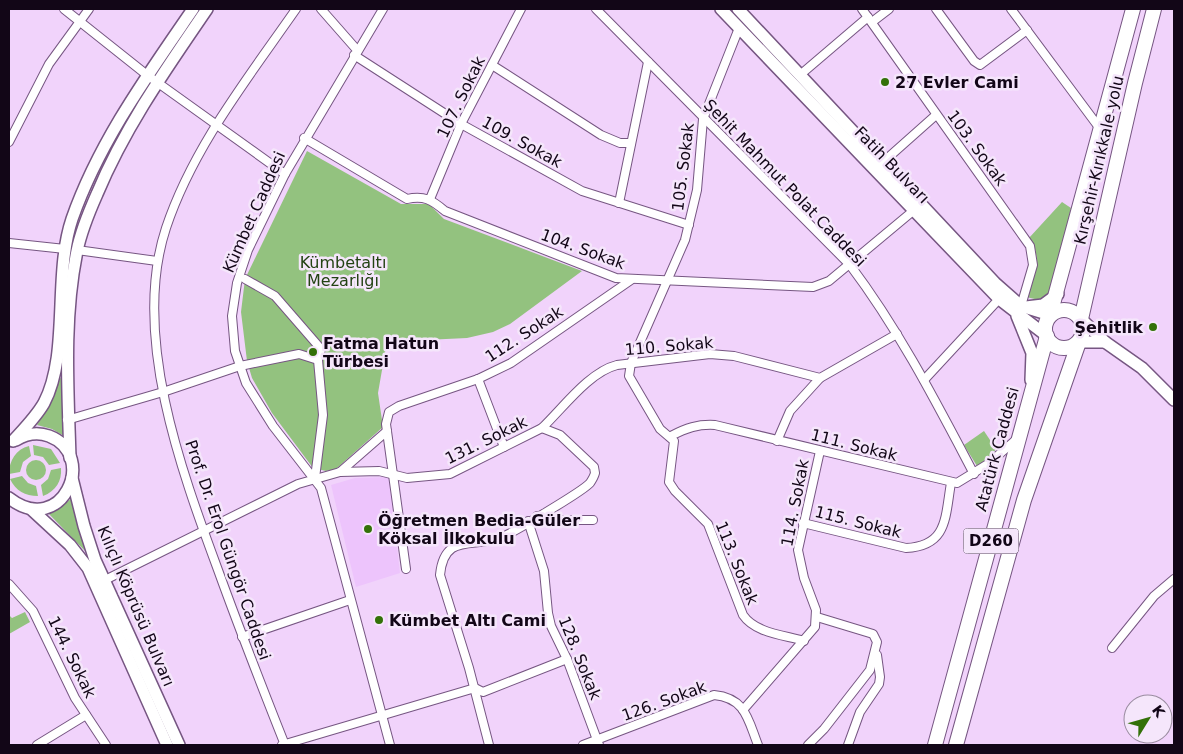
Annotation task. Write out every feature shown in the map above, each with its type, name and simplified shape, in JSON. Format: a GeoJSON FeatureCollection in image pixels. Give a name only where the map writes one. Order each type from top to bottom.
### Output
{"type":"FeatureCollection","features":[{"type":"Feature","properties":{"kind":"highway"},"geometry":{"type":"LineString","coordinates":[[1050,315],[1061,310],[1067,310],[1072,311],[1081,319],[1083,331],[1078,342],[1068,348],[1055,346],[1047,336],[1045,325],[1058,294],[1133,9]]}},
{"type":"Feature","properties":{"kind":"highway","name":"Kırşehir-Kırıkkale yolu"},"geometry":{"type":"LineString","coordinates":[[1081,319],[1135,83],[1154,9]]}},
{"type":"Feature","properties":{"kind":"highway","name":"Atatürk Caddesi"},"geometry":{"type":"LineString","coordinates":[[935,745],[1047,336]]}},
{"type":"Feature","properties":{"kind":"highway","name":"D260"},"geometry":{"type":"LineString","coordinates":[[956,745],[1024,500],[1078,342]]}},
{"type":"Feature","properties":{"kind":"main road"},"geometry":{"type":"LineString","coordinates":[[152,79],[193,9]]}},
{"type":"Feature","properties":{"kind":"main road"},"geometry":{"type":"LineString","coordinates":[[10,444],[40,408],[54,377],[65,249],[72,219],[116,124],[207,9]]}},
{"type":"Feature","properties":{"kind":"main road","name":"Fatih Bulvarı"},"geometry":{"type":"LineString","coordinates":[[721,9],[999,299],[1019,310],[1050,315]]}},
{"type":"Feature","properties":{"kind":"main road","name":"Fatih Bulvarı"},"geometry":{"type":"LineString","coordinates":[[740,9],[1019,310],[1047,336]]}},
{"type":"Feature","properties":{"kind":"main road","name":"Kılıçlı Köprüsü Bulvarı"},"geometry":{"type":"LineString","coordinates":[[152,79],[114,154],[90,211],[77,250],[68,316],[67,420],[72,478],[90,544],[179,745]]}},
{"type":"Feature","properties":{"kind":"main road"},"geometry":{"type":"LineString","coordinates":[[1031,393],[1032,353],[1019,310],[1043,305],[1058,294]]}},
{"type":"Feature","properties":{"kind":"main road"},"geometry":{"type":"LineString","coordinates":[[1081,319],[1105,342],[1142,368],[1174,400]]}},
{"type":"Feature","properties":{"kind":"main road"},"geometry":{"type":"LineString","coordinates":[[1078,342],[1105,342]]}},
{"type":"Feature","properties":{"kind":"main road"},"geometry":{"type":"LineString","coordinates":[[10,444],[27,435],[44,435],[59,442],[70,458]]}},
{"type":"Feature","properties":{"kind":"main road"},"geometry":{"type":"LineString","coordinates":[[12,501],[31,509],[49,507],[57,503],[69,490],[72,478]]}},
{"type":"Feature","properties":{"kind":"main road","name":"Kılıçlı Köprüsü Bulvarı"},"geometry":{"type":"LineString","coordinates":[[31,509],[70,544],[88,568],[167,745]]}},
{"type":"Feature","properties":{"kind":"street"},"geometry":{"type":"LineString","coordinates":[[64,9],[152,79],[284,174]]}},
{"type":"Feature","properties":{"kind":"street"},"geometry":{"type":"LineString","coordinates":[[9,142],[49,64],[89,9]]}},
{"type":"Feature","properties":{"kind":"street","name":"Prof. Dr. Erol Güngör Caddesi"},"geometry":{"type":"LineString","coordinates":[[284,745],[242,637],[180,463],[163,392],[156,325],[158,261],[166,228],[182,188],[216,124],[296,9]]}},
{"type":"Feature","properties":{"kind":"street","name":"109. Sokak"},"geometry":{"type":"LineString","coordinates":[[321,9],[356,53],[461,124],[582,191],[689,226]]}},
{"type":"Feature","properties":{"kind":"street","name":"Kümbet Caddesi"},"geometry":{"type":"LineString","coordinates":[[383,9],[284,174],[248,250],[237,283],[232,316],[233,336],[246,383],[272,426],[321,488],[390,745]]}},
{"type":"Feature","properties":{"kind":"street","name":"107. Sokak"},"geometry":{"type":"LineString","coordinates":[[430,199],[461,124],[521,9]]}},
{"type":"Feature","properties":{"kind":"street","name":"Şehit Mahmut Polat Caddesi"},"geometry":{"type":"LineString","coordinates":[[596,9],[703,119],[850,265],[873,296],[897,334],[974,474]]}},
{"type":"Feature","properties":{"kind":"street","name":"103. Sokak"},"geometry":{"type":"LineString","coordinates":[[862,9],[936,115],[1020,229],[1033,254],[1033,265],[1019,310]]}},
{"type":"Feature","properties":{"kind":"street"},"geometry":{"type":"LineString","coordinates":[[800,75],[841,38],[889,9]]}},
{"type":"Feature","properties":{"kind":"street"},"geometry":{"type":"LineString","coordinates":[[936,9],[974,61],[980,66],[1026,30]]}},
{"type":"Feature","properties":{"kind":"street"},"geometry":{"type":"LineString","coordinates":[[1011,9],[1101,130]]}},
{"type":"Feature","properties":{"kind":"street","name":"105. Sokak"},"geometry":{"type":"LineString","coordinates":[[667,282],[689,226],[697,190],[703,119],[739,28]]}},
{"type":"Feature","properties":{"kind":"street"},"geometry":{"type":"LineString","coordinates":[[619,203],[648,62]]}},
{"type":"Feature","properties":{"kind":"street"},"geometry":{"type":"LineString","coordinates":[[492,65],[601,135],[620,143],[631,143]]}},
{"type":"Feature","properties":{"kind":"street"},"geometry":{"type":"LineString","coordinates":[[882,164],[936,115]]}},
{"type":"Feature","properties":{"kind":"street"},"geometry":{"type":"LineString","coordinates":[[304,138],[407,199],[419,196],[430,199]]}},
{"type":"Feature","properties":{"kind":"street","name":"104. Sokak"},"geometry":{"type":"LineString","coordinates":[[430,199],[445,211],[616,278],[667,282],[812,287],[829,281],[913,211]]}},
{"type":"Feature","properties":{"kind":"street"},"geometry":{"type":"LineString","coordinates":[[9,243],[65,249]]}},
{"type":"Feature","properties":{"kind":"street"},"geometry":{"type":"LineString","coordinates":[[77,250],[158,261]]}},
{"type":"Feature","properties":{"kind":"street"},"geometry":{"type":"LineString","coordinates":[[245,279],[275,296],[321,349],[318,360],[323,415],[315,478]]}},
{"type":"Feature","properties":{"kind":"street","name":"112. Sokak"},"geometry":{"type":"LineString","coordinates":[[406,569],[386,417],[394,408],[478,379],[510,363],[631,280]]}},
{"type":"Feature","properties":{"kind":"street"},"geometry":{"type":"LineString","coordinates":[[667,282],[631,363],[629,376],[660,428],[670,436]]}},
{"type":"Feature","properties":{"kind":"street"},"geometry":{"type":"LineString","coordinates":[[924,380],[999,299]]}},
{"type":"Feature","properties":{"kind":"street"},"geometry":{"type":"LineString","coordinates":[[777,441],[790,411],[820,378],[897,334]]}},
{"type":"Feature","properties":{"kind":"street"},"geometry":{"type":"LineString","coordinates":[[67,420],[163,392],[240,366],[299,354],[318,360]]}},
{"type":"Feature","properties":{"kind":"street","name":"110. Sokak"},"geometry":{"type":"LineString","coordinates":[[542,428],[596,375],[606,368],[631,363],[710,354],[734,356],[820,378]]}},
{"type":"Feature","properties":{"kind":"street"},"geometry":{"type":"LineString","coordinates":[[478,379],[504,446]]}},
{"type":"Feature","properties":{"kind":"street","name":"111. Sokak"},"geometry":{"type":"LineString","coordinates":[[670,436],[700,424],[715,425],[951,483]]}},
{"type":"Feature","properties":{"kind":"street","name":"131. Sokak"},"geometry":{"type":"LineString","coordinates":[[340,472],[364,470],[394,476],[422,478],[450,474],[542,428],[560,435],[572,445],[590,462],[596,473],[589,484],[537,516]]}},
{"type":"Feature","properties":{"kind":"street"},"geometry":{"type":"LineString","coordinates":[[105,580],[203,530],[315,478],[340,472],[359,458],[363,450],[387,432]]}},
{"type":"Feature","properties":{"kind":"street","name":"113. Sokak"},"geometry":{"type":"LineString","coordinates":[[670,436],[674,445],[669,482],[675,491],[708,524],[743,615],[748,622],[756,627],[804,641]]}},
{"type":"Feature","properties":{"kind":"street"},"geometry":{"type":"LineString","coordinates":[[951,483],[957,483],[974,474],[1019,437]]}},
{"type":"Feature","properties":{"kind":"street","name":"114. Sokak"},"geometry":{"type":"LineString","coordinates":[[817,617],[798,550],[820,451]]}},
{"type":"Feature","properties":{"kind":"street","name":"115. Sokak"},"geometry":{"type":"LineString","coordinates":[[803,523],[906,548],[924,547],[934,541],[943,527],[951,483]]}},
{"type":"Feature","properties":{"kind":"street"},"geometry":{"type":"LineString","coordinates":[[489,745],[475,688],[440,575],[441,560],[456,545],[501,538],[537,516],[561,520],[593,520]]}},
{"type":"Feature","properties":{"kind":"street","name":"128. Sokak"},"geometry":{"type":"LineString","coordinates":[[528,521],[544,571],[551,626],[567,659],[598,743]]}},
{"type":"Feature","properties":{"kind":"street"},"geometry":{"type":"LineString","coordinates":[[1112,648],[1154,596],[1174,579]]}},
{"type":"Feature","properties":{"kind":"street","name":"144. Sokak"},"geometry":{"type":"LineString","coordinates":[[9,584],[33,611],[65,679],[106,745]]}},
{"type":"Feature","properties":{"kind":"street"},"geometry":{"type":"LineString","coordinates":[[242,637],[350,600]]}},
{"type":"Feature","properties":{"kind":"street"},"geometry":{"type":"LineString","coordinates":[[758,745],[743,710],[812,632],[817,617],[873,634],[877,642],[876,653],[870,670],[824,729],[808,745]]}},
{"type":"Feature","properties":{"kind":"street"},"geometry":{"type":"LineString","coordinates":[[848,745],[860,712],[879,684],[880,677],[876,653]]}},
{"type":"Feature","properties":{"kind":"street"},"geometry":{"type":"LineString","coordinates":[[284,745],[475,688],[483,692],[567,659]]}},
{"type":"Feature","properties":{"kind":"street","name":"126. Sokak"},"geometry":{"type":"LineString","coordinates":[[583,745],[598,743],[714,695],[731,698],[743,710]]}},
{"type":"Feature","properties":{"kind":"street"},"geometry":{"type":"LineString","coordinates":[[37,745],[86,714]]}},
{"type":"Feature","properties":{"kind":"shaded area","name":"Öğretmen Bedia-Güler Köksal İlkokulu"},"geometry":{"type":"Polygon","coordinates":[[[389,477],[400,573],[356,587],[331,485],[355,478],[389,477]]]}},
{"type":"Feature","properties":{"kind":"green space","name":"Kümbetaltı Mezarlığı"},"geometry":{"type":"Polygon","coordinates":[[[307,151],[401,204],[429,204],[444,219],[582,271],[510,324],[493,332],[467,338],[425,340],[386,347],[378,393],[383,427],[336,469],[326,471],[313,468],[272,413],[252,378],[247,361],[241,312],[245,279],[307,151]]]}},
{"type":"Feature","properties":{"kind":"green space"},"geometry":{"type":"Polygon","coordinates":[[[1062,202],[1071,208],[1053,287],[1049,295],[1039,300],[1026,297],[1036,267],[1036,252],[1029,238],[1062,202]]]}},
{"type":"Feature","properties":{"kind":"green space"},"geometry":{"type":"Polygon","coordinates":[[[60,378],[62,379],[64,436],[52,429],[37,425],[54,396],[60,378]]]}},
{"type":"Feature","properties":{"kind":"green space"},"geometry":{"type":"Polygon","coordinates":[[[984,431],[996,449],[991,456],[977,466],[964,445],[984,431]]]}},
{"type":"Feature","properties":{"kind":"green space"},"geometry":{"type":"Polygon","coordinates":[[[33,445],[51,449],[60,463],[49,465],[43,457],[34,455],[33,445]]]}},
{"type":"Feature","properties":{"kind":"green space"},"geometry":{"type":"Polygon","coordinates":[[[29,446],[31,456],[23,462],[20,472],[9,474],[14,456],[20,450],[29,446]]]}},
{"type":"Feature","properties":{"kind":"green space"},"geometry":{"type":"Polygon","coordinates":[[[36,460],[43,463],[46,470],[43,477],[36,480],[29,477],[26,470],[29,463],[36,460]]]}},
{"type":"Feature","properties":{"kind":"green space"},"geometry":{"type":"Polygon","coordinates":[[[61,468],[57,485],[43,496],[41,485],[48,479],[51,470],[61,468]]]}},
{"type":"Feature","properties":{"kind":"green space"},"geometry":{"type":"Polygon","coordinates":[[[22,476],[28,483],[36,486],[38,496],[21,492],[10,479],[22,476]]]}},
{"type":"Feature","properties":{"kind":"green space"},"geometry":{"type":"Polygon","coordinates":[[[72,498],[88,554],[49,514],[72,498]]]}},
{"type":"Feature","properties":{"kind":"green space"},"geometry":{"type":"Polygon","coordinates":[[[25,612],[30,622],[9,634],[9,615],[12,618],[25,612]]]}},
{"type":"Feature","properties":{"kind":"place","name":"27 Evler Cami"},"geometry":{"type":"Point","coordinates":[885,82]}},
{"type":"Feature","properties":{"kind":"place","name":"Şehitlik"},"geometry":{"type":"Point","coordinates":[1153,327]}},
{"type":"Feature","properties":{"kind":"place","name":"Fatma Hatun Türbesi"},"geometry":{"type":"Point","coordinates":[313,352]}},
{"type":"Feature","properties":{"kind":"place","name":"Öğretmen Bedia-Güler Köksal İlkokulu"},"geometry":{"type":"Point","coordinates":[368,529]}},
{"type":"Feature","properties":{"kind":"place","name":"Kümbet Altı Cami"},"geometry":{"type":"Point","coordinates":[379,620]}}]}
